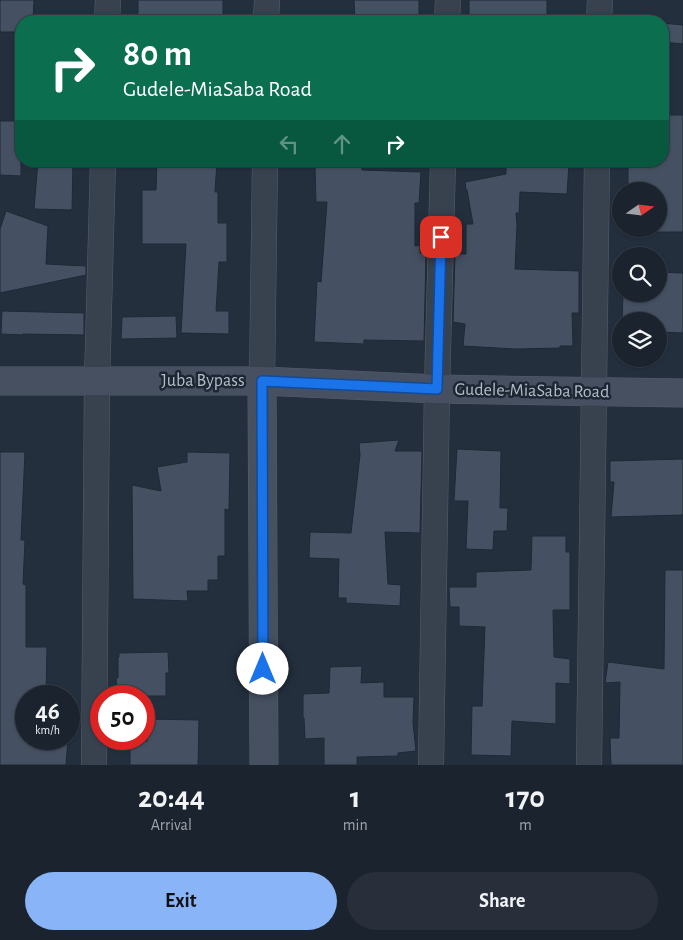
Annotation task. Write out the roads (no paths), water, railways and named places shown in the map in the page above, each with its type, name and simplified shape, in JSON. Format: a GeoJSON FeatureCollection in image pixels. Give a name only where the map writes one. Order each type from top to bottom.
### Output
{"type":"FeatureCollection","features":[{"type":"Feature","properties":{"kind":"main road","name":"Juba Bypass"},"geometry":{"type":"LineString","coordinates":[[0,381],[262,381],[264,765]]}},
{"type":"Feature","properties":{"kind":"main road","name":"Gudele-MiaSaba Road"},"geometry":{"type":"LineString","coordinates":[[262,381],[437,389],[683,393]]}},
{"type":"Feature","properties":{"kind":"street"},"geometry":{"type":"LineString","coordinates":[[107,15],[108,0]]}},
{"type":"Feature","properties":{"kind":"street"},"geometry":{"type":"LineString","coordinates":[[266,0],[266,15]]}},
{"type":"Feature","properties":{"kind":"street"},"geometry":{"type":"LineString","coordinates":[[447,15],[448,0]]}},
{"type":"Feature","properties":{"kind":"street"},"geometry":{"type":"LineString","coordinates":[[599,15],[600,0]]}},
{"type":"Feature","properties":{"kind":"street"},"geometry":{"type":"LineString","coordinates":[[94,765],[97,381],[103,167]]}},
{"type":"Feature","properties":{"kind":"street"},"geometry":{"type":"LineString","coordinates":[[262,381],[265,167]]}},
{"type":"Feature","properties":{"kind":"street"},"geometry":{"type":"LineString","coordinates":[[431,765],[443,167]]}},
{"type":"Feature","properties":{"kind":"street"},"geometry":{"type":"LineString","coordinates":[[589,765],[597,167]]}}]}
